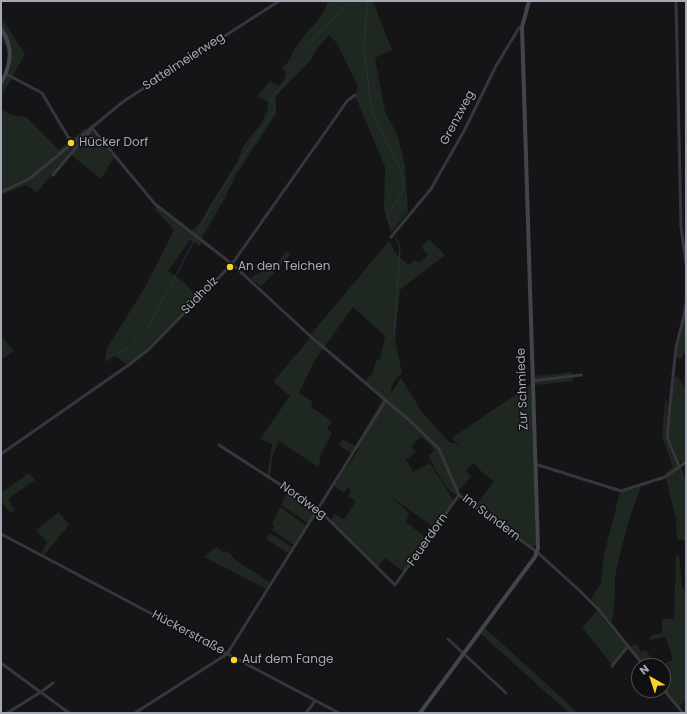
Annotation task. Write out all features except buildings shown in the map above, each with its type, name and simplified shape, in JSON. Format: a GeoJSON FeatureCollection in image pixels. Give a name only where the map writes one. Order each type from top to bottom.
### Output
{"type":"FeatureCollection","features":[{"type":"Feature","properties":{"kind":"street","name":"Sattelmeierweg"},"geometry":{"type":"LineString","coordinates":[[1,192],[29,179],[124,101],[279,1]]}},
{"type":"Feature","properties":{"kind":"street","name":"Grenzweg"},"geometry":{"type":"LineString","coordinates":[[391,237],[431,189],[464,131],[496,66],[519,28],[522,27],[529,1]]}},
{"type":"Feature","properties":{"kind":"street"},"geometry":{"type":"LineString","coordinates":[[676,1],[681,227],[686,263]]}},
{"type":"Feature","properties":{"kind":"street","name":"Zur Schmiede"},"geometry":{"type":"LineString","coordinates":[[522,27],[538,542],[537,552]]}},
{"type":"Feature","properties":{"kind":"street"},"geometry":{"type":"LineString","coordinates":[[1,29],[8,42],[10,50],[10,62],[1,83]]}},
{"type":"Feature","properties":{"kind":"street"},"geometry":{"type":"LineString","coordinates":[[6,74],[42,93],[68,137],[73,142]]}},
{"type":"Feature","properties":{"kind":"street","name":"Südholz"},"geometry":{"type":"LineString","coordinates":[[1,454],[130,364],[144,352],[232,264],[336,117],[347,102],[355,95]]}},
{"type":"Feature","properties":{"kind":"street","name":"Sattelmeierweg"},"geometry":{"type":"LineString","coordinates":[[53,175],[90,131],[91,127]]}},
{"type":"Feature","properties":{"kind":"street"},"geometry":{"type":"LineString","coordinates":[[91,127],[155,204],[232,264]]}},
{"type":"Feature","properties":{"kind":"street","name":"Im Sundern"},"geometry":{"type":"LineString","coordinates":[[232,264],[309,334],[409,420],[439,449],[459,495],[537,552],[590,601],[638,658]]}},
{"type":"Feature","properties":{"kind":"street"},"geometry":{"type":"LineString","coordinates":[[679,466],[667,437],[667,431],[669,400],[676,347],[686,303]]}},
{"type":"Feature","properties":{"kind":"street"},"geometry":{"type":"LineString","coordinates":[[533,381],[581,375]]}},
{"type":"Feature","properties":{"kind":"street"},"geometry":{"type":"LineString","coordinates":[[135,713],[227,654],[386,400]]}},
{"type":"Feature","properties":{"kind":"street","name":"Nordweg"},"geometry":{"type":"LineString","coordinates":[[219,445],[318,509],[395,585]]}},
{"type":"Feature","properties":{"kind":"street"},"geometry":{"type":"LineString","coordinates":[[535,464],[621,491],[665,477],[686,462]]}},
{"type":"Feature","properties":{"kind":"street","name":"Feuerdorn"},"geometry":{"type":"LineString","coordinates":[[395,585],[459,495]]}},
{"type":"Feature","properties":{"kind":"street","name":"Hückerstraße"},"geometry":{"type":"LineString","coordinates":[[1,534],[339,713]]}},
{"type":"Feature","properties":{"kind":"street"},"geometry":{"type":"LineString","coordinates":[[420,713],[517,582],[537,552]]}},
{"type":"Feature","properties":{"kind":"street"},"geometry":{"type":"LineString","coordinates":[[448,639],[506,693]]}},
{"type":"Feature","properties":{"kind":"street"},"geometry":{"type":"LineString","coordinates":[[612,666],[628,646]]}},
{"type":"Feature","properties":{"kind":"street"},"geometry":{"type":"LineString","coordinates":[[1,663],[69,713]]}},
{"type":"Feature","properties":{"kind":"street"},"geometry":{"type":"LineString","coordinates":[[7,713],[41,692],[53,682]]}},
{"type":"Feature","properties":{"kind":"street"},"geometry":{"type":"LineString","coordinates":[[670,698],[682,713]]}},
{"type":"Feature","properties":{"kind":"street"},"geometry":{"type":"LineString","coordinates":[[306,713],[315,701]]}},
{"type":"Feature","properties":{"kind":"shaded area"},"geometry":{"type":"Polygon","coordinates":[[[328,1],[373,1],[392,50],[375,58],[385,112],[397,134],[405,165],[408,212],[391,232],[384,209],[385,167],[355,96],[358,87],[337,43],[329,35],[319,46],[310,61],[276,96],[276,114],[237,173],[225,198],[204,234],[200,246],[190,240],[168,271],[184,282],[198,297],[142,353],[127,364],[115,356],[105,362],[107,348],[144,289],[174,230],[154,209],[157,206],[192,231],[199,224],[238,160],[246,142],[266,115],[268,102],[257,96],[270,81],[279,86],[284,80],[286,72],[282,68],[289,61],[300,41],[318,20],[328,1]]]}},
{"type":"Feature","properties":{"kind":"shaded area"},"geometry":{"type":"Polygon","coordinates":[[[1,17],[25,54],[1,97],[1,87],[10,70],[11,43],[5,46],[1,36],[1,17]]]}},
{"type":"Feature","properties":{"kind":"shaded area"},"geometry":{"type":"Polygon","coordinates":[[[1,109],[11,115],[26,117],[59,150],[85,128],[91,131],[114,158],[101,179],[70,154],[37,192],[26,185],[1,195],[1,109]]]}},
{"type":"Feature","properties":{"kind":"shaded area"},"geometry":{"type":"Polygon","coordinates":[[[429,239],[445,255],[400,290],[395,339],[402,373],[394,382],[391,393],[401,378],[422,412],[450,443],[455,443],[462,448],[452,438],[531,384],[536,545],[532,547],[476,506],[494,481],[481,471],[474,463],[466,470],[471,477],[457,492],[458,496],[450,491],[440,477],[428,455],[435,451],[431,445],[421,437],[412,447],[416,452],[406,460],[413,472],[430,463],[454,501],[435,528],[390,496],[409,513],[406,522],[427,539],[404,572],[385,558],[378,567],[331,520],[335,514],[344,519],[356,501],[348,496],[351,490],[347,488],[344,493],[334,486],[359,449],[355,447],[351,453],[339,446],[342,439],[355,446],[382,401],[382,395],[365,381],[373,373],[376,360],[380,360],[385,336],[353,307],[315,360],[299,393],[313,402],[311,407],[332,421],[327,429],[332,433],[319,458],[321,459],[318,467],[279,441],[272,457],[270,478],[267,475],[272,444],[260,439],[290,396],[273,382],[311,337],[317,342],[319,341],[311,334],[389,241],[397,255],[409,265],[415,260],[419,263],[428,255],[421,247],[429,239]]]}},
{"type":"Feature","properties":{"kind":"shaded area"},"geometry":{"type":"Polygon","coordinates":[[[286,251],[290,255],[261,287],[250,278],[267,268],[272,271],[286,251]]]}},
{"type":"Feature","properties":{"kind":"shaded area"},"geometry":{"type":"Polygon","coordinates":[[[686,313],[686,350],[681,359],[675,358],[677,348],[686,313]]]}},
{"type":"Feature","properties":{"kind":"shaded area"},"geometry":{"type":"Polygon","coordinates":[[[1,336],[14,351],[1,360],[1,336]]]}},
{"type":"Feature","properties":{"kind":"shaded area"},"geometry":{"type":"Polygon","coordinates":[[[572,372],[573,381],[535,385],[535,376],[572,372]]]}},
{"type":"Feature","properties":{"kind":"shaded area"},"geometry":{"type":"Polygon","coordinates":[[[677,376],[686,389],[686,460],[682,462],[679,461],[668,437],[672,378],[677,376]]]}},
{"type":"Feature","properties":{"kind":"shaded area"},"geometry":{"type":"Polygon","coordinates":[[[665,401],[668,401],[665,437],[677,465],[676,468],[681,467],[686,482],[686,541],[677,539],[676,520],[665,474],[673,467],[662,436],[665,401]]]}},
{"type":"Feature","properties":{"kind":"shaded area"},"geometry":{"type":"Polygon","coordinates":[[[29,473],[35,480],[8,499],[15,510],[10,513],[1,501],[1,493],[29,473]]]}},
{"type":"Feature","properties":{"kind":"shaded area"},"geometry":{"type":"Polygon","coordinates":[[[641,486],[628,523],[619,558],[615,578],[612,623],[591,599],[601,583],[604,555],[620,492],[641,486]]]}},
{"type":"Feature","properties":{"kind":"shaded area"},"geometry":{"type":"Polygon","coordinates":[[[288,491],[314,508],[315,511],[308,522],[281,505],[288,491]]]}},
{"type":"Feature","properties":{"kind":"shaded area"},"geometry":{"type":"Polygon","coordinates":[[[280,507],[305,526],[294,545],[272,530],[275,526],[272,524],[280,507]]]}},
{"type":"Feature","properties":{"kind":"shaded area"},"geometry":{"type":"Polygon","coordinates":[[[59,512],[69,525],[44,555],[41,554],[47,542],[36,530],[59,512]]]}},
{"type":"Feature","properties":{"kind":"shaded area"},"geometry":{"type":"Polygon","coordinates":[[[270,533],[292,547],[288,553],[266,539],[270,533]]]}},
{"type":"Feature","properties":{"kind":"shaded area"},"geometry":{"type":"Polygon","coordinates":[[[217,547],[223,552],[227,551],[238,562],[268,581],[269,583],[266,589],[204,557],[217,547]]]}},
{"type":"Feature","properties":{"kind":"shaded area"},"geometry":{"type":"Polygon","coordinates":[[[676,555],[679,556],[682,587],[686,592],[686,701],[679,706],[671,696],[671,661],[673,660],[666,637],[650,640],[649,638],[652,637],[652,635],[662,633],[662,619],[674,619],[676,555]]]}},
{"type":"Feature","properties":{"kind":"shaded area"},"geometry":{"type":"Polygon","coordinates":[[[597,611],[626,646],[612,665],[582,627],[597,611]]]}},
{"type":"Feature","properties":{"kind":"shaded area"},"geometry":{"type":"Polygon","coordinates":[[[485,628],[576,711],[574,713],[569,713],[481,634],[485,628]]]}},
{"type":"Feature","properties":{"kind":"shaded area"},"geometry":{"type":"Polygon","coordinates":[[[637,644],[641,652],[646,650],[651,658],[639,658],[630,647],[637,644]]]}},
{"type":"Feature","properties":{"kind":"waterway"},"geometry":{"type":"LineString","coordinates":[[291,67],[315,38],[350,1]]}},
{"type":"Feature","properties":{"kind":"waterway"},"geometry":{"type":"LineString","coordinates":[[366,1],[364,49],[372,113],[401,171],[404,190],[387,216],[392,228]]}},
{"type":"Feature","properties":{"kind":"waterway"},"geometry":{"type":"LineString","coordinates":[[197,234],[213,203],[275,109],[271,98],[293,74],[289,69]]}},
{"type":"Feature","properties":{"kind":"waterway"},"geometry":{"type":"LineString","coordinates":[[117,354],[132,346],[133,342],[149,326],[196,237]]}},
{"type":"Feature","properties":{"kind":"waterway"},"geometry":{"type":"LineString","coordinates":[[394,334],[400,248],[396,238]]}},
{"type":"Feature","properties":{"kind":"place","name":"Hücker Dorf"},"geometry":{"type":"Point","coordinates":[71,143]}},
{"type":"Feature","properties":{"kind":"place","name":"An den Teichen"},"geometry":{"type":"Point","coordinates":[230,267]}},
{"type":"Feature","properties":{"kind":"place","name":"Auf dem Fange"},"geometry":{"type":"Point","coordinates":[234,660]}}]}
